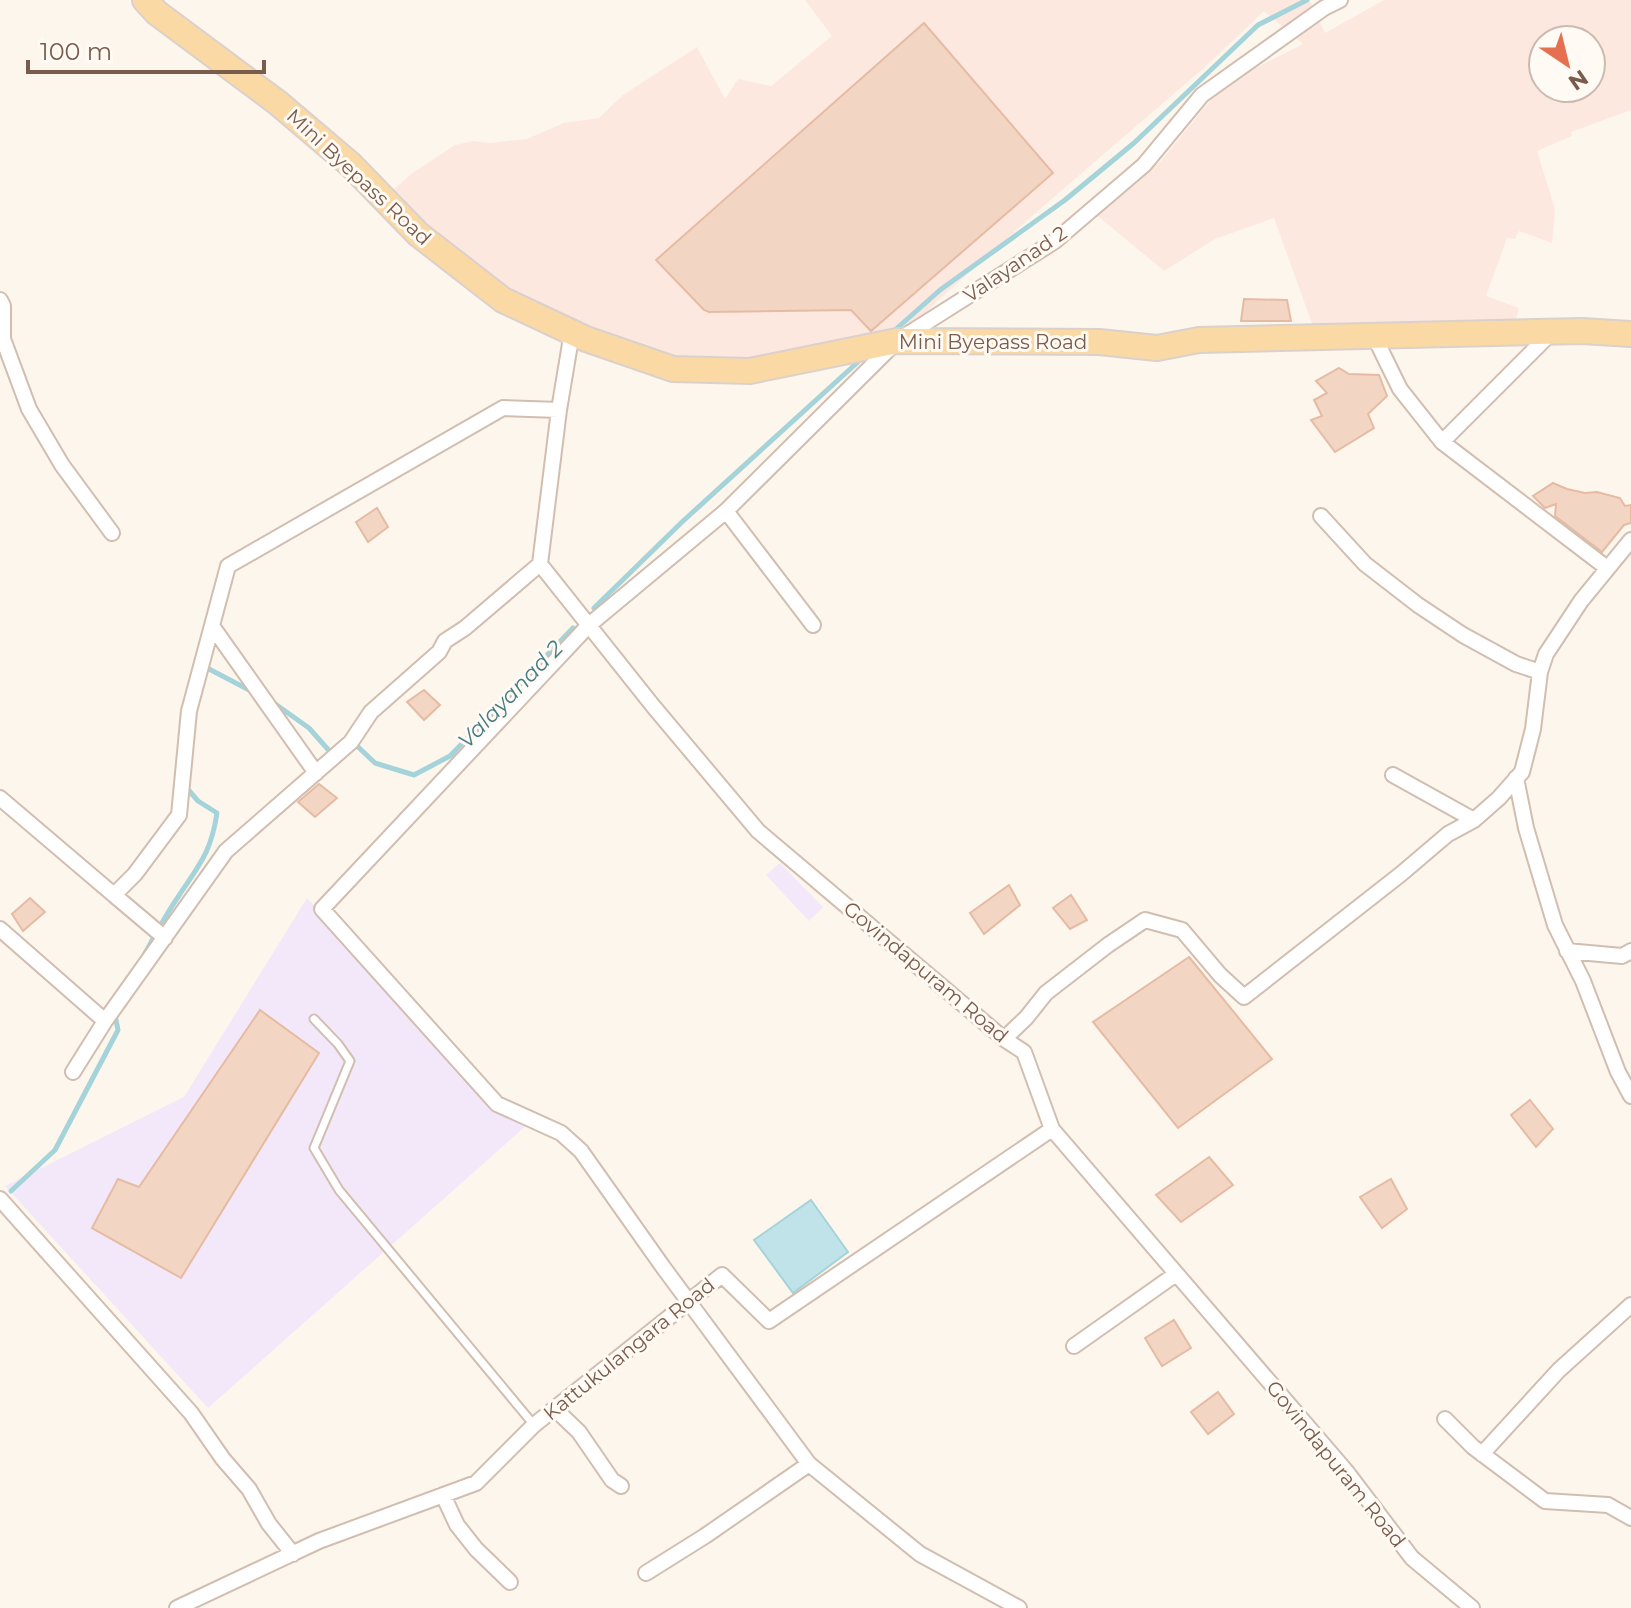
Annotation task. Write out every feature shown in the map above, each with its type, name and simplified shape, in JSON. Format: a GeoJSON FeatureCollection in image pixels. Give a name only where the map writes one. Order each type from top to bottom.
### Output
{"type":"FeatureCollection","features":[{"type":"Feature","properties":{"kind":"main road","name":"Mini Byepass Road"},"geometry":{"type":"LineString","coordinates":[[145,0],[157,13],[288,111],[351,165],[418,234],[503,300],[586,339],[673,369],[750,371],[897,341],[1099,342],[1157,348],[1199,340],[1582,331],[1631,334]]}},
{"type":"Feature","properties":{"kind":"street","name":"Valayanad 2"},"geometry":{"type":"LineString","coordinates":[[691,1301],[663,1267],[581,1151],[561,1133],[497,1104],[322,909],[589,625],[726,511],[897,341],[1055,241],[1144,165],[1202,95],[1324,8],[1340,0]]}},
{"type":"Feature","properties":{"kind":"street"},"geometry":{"type":"LineString","coordinates":[[0,300],[3,306],[3,339],[29,409],[62,465],[112,533]]}},
{"type":"Feature","properties":{"kind":"street"},"geometry":{"type":"LineString","coordinates":[[73,1072],[105,1021],[226,851],[351,742],[371,712],[439,652],[445,641],[465,628],[540,564],[572,332]]}},
{"type":"Feature","properties":{"kind":"street"},"geometry":{"type":"LineString","coordinates":[[1442,442],[1553,332]]}},
{"type":"Feature","properties":{"kind":"street"},"geometry":{"type":"LineString","coordinates":[[1374,336],[1400,389],[1442,442],[1607,568]]}},
{"type":"Feature","properties":{"kind":"street"},"geometry":{"type":"LineString","coordinates":[[114,895],[135,874],[179,815],[189,711],[228,566],[503,408],[559,410]]}},
{"type":"Feature","properties":{"kind":"street"},"geometry":{"type":"LineString","coordinates":[[726,511],[813,625]]}},
{"type":"Feature","properties":{"kind":"street"},"geometry":{"type":"LineString","coordinates":[[1321,516],[1365,564],[1418,605],[1463,635],[1516,664],[1540,672]]}},
{"type":"Feature","properties":{"kind":"street"},"geometry":{"type":"LineString","coordinates":[[1004,1039],[1046,993],[1145,920],[1182,930],[1220,975],[1244,997],[1448,834],[1474,820],[1522,772],[1546,654],[1581,601],[1631,540]]}},
{"type":"Feature","properties":{"kind":"street","name":"Govindapuram Road"},"geometry":{"type":"LineString","coordinates":[[540,564],[758,831],[1004,1039],[1024,1052],[1052,1129],[1346,1471],[1412,1558],[1472,1608]]}},
{"type":"Feature","properties":{"kind":"street"},"geometry":{"type":"LineString","coordinates":[[212,626],[316,773]]}},
{"type":"Feature","properties":{"kind":"street"},"geometry":{"type":"LineString","coordinates":[[1393,775],[1474,820]]}},
{"type":"Feature","properties":{"kind":"street"},"geometry":{"type":"LineString","coordinates":[[1516,778],[1526,828],[1555,925],[1583,981],[1618,1072],[1631,1096]]}},
{"type":"Feature","properties":{"kind":"street"},"geometry":{"type":"LineString","coordinates":[[0,798],[165,938]]}},
{"type":"Feature","properties":{"kind":"street"},"geometry":{"type":"LineString","coordinates":[[0,929],[105,1021]]}},
{"type":"Feature","properties":{"kind":"street"},"geometry":{"type":"LineString","coordinates":[[1567,951],[1622,956],[1631,951]]}},
{"type":"Feature","properties":{"kind":"street","name":"Kattukulangara Road"},"geometry":{"type":"LineString","coordinates":[[177,1608],[319,1541],[476,1483],[534,1425],[722,1275],[769,1321],[1052,1129]]}},
{"type":"Feature","properties":{"kind":"street"},"geometry":{"type":"LineString","coordinates":[[0,1199],[191,1413],[223,1459],[249,1489],[269,1524],[293,1554]]}},
{"type":"Feature","properties":{"kind":"street"},"geometry":{"type":"LineString","coordinates":[[1074,1346],[1176,1274]]}},
{"type":"Feature","properties":{"kind":"street"},"geometry":{"type":"LineString","coordinates":[[691,1301],[809,1464],[920,1554],[1019,1608]]}},
{"type":"Feature","properties":{"kind":"street"},"geometry":{"type":"LineString","coordinates":[[1482,1454],[1559,1370],[1631,1305]]}},
{"type":"Feature","properties":{"kind":"street"},"geometry":{"type":"LineString","coordinates":[[555,1409],[579,1432],[612,1480],[621,1486]]}},
{"type":"Feature","properties":{"kind":"street"},"geometry":{"type":"LineString","coordinates":[[1445,1419],[1482,1454],[1545,1501],[1608,1505],[1631,1518]]}},
{"type":"Feature","properties":{"kind":"street"},"geometry":{"type":"LineString","coordinates":[[646,1573],[809,1464]]}},
{"type":"Feature","properties":{"kind":"street"},"geometry":{"type":"LineString","coordinates":[[443,1495],[457,1525],[476,1549],[510,1582]]}},
{"type":"Feature","properties":{"kind":"lane"},"geometry":{"type":"LineString","coordinates":[[314,1019],[350,1061],[314,1148],[339,1190],[534,1425]]}},
{"type":"Feature","properties":{"kind":"shaded area"},"geometry":{"type":"Polygon","coordinates":[[[805,0],[1309,0],[1325,33],[1384,0],[1631,0],[1631,110],[1571,132],[1572,136],[1537,151],[1555,209],[1552,243],[1519,231],[1515,239],[1507,238],[1486,296],[1519,308],[1514,327],[1315,332],[1274,218],[1215,239],[1164,271],[1093,212],[1160,162],[1220,86],[1303,44],[1264,11],[1206,66],[900,335],[782,355],[692,362],[587,333],[477,270],[392,191],[411,174],[455,145],[474,141],[490,143],[527,139],[564,123],[599,118],[623,95],[697,47],[725,99],[738,79],[771,86],[832,36],[805,0]]]}},
{"type":"Feature","properties":{"kind":"shaded area"},"geometry":{"type":"Polygon","coordinates":[[[780,863],[823,907],[809,921],[766,875],[780,863]]]}},
{"type":"Feature","properties":{"kind":"shaded area"},"geometry":{"type":"Polygon","coordinates":[[[307,898],[528,1124],[208,1408],[5,1186],[184,1097],[307,898]]]}},
{"type":"Feature","properties":{"kind":"water"},"geometry":{"type":"Polygon","coordinates":[[[811,1200],[848,1252],[793,1293],[754,1240],[811,1200]]]}},
{"type":"Feature","properties":{"kind":"building"},"geometry":{"type":"Polygon","coordinates":[[[924,23],[1053,173],[871,331],[851,310],[704,310],[656,260],[924,23]]]}},
{"type":"Feature","properties":{"kind":"building"},"geometry":{"type":"Polygon","coordinates":[[[1244,299],[1287,300],[1291,321],[1241,321],[1244,299]]]}},
{"type":"Feature","properties":{"kind":"building"},"geometry":{"type":"Polygon","coordinates":[[[1339,368],[1349,374],[1379,375],[1387,396],[1368,414],[1374,428],[1335,452],[1311,420],[1322,416],[1314,400],[1327,393],[1316,381],[1339,368]]]}},
{"type":"Feature","properties":{"kind":"building"},"geometry":{"type":"Polygon","coordinates":[[[1553,483],[1567,489],[1620,498],[1625,506],[1631,505],[1631,523],[1624,525],[1602,552],[1555,516],[1556,504],[1545,508],[1533,496],[1553,483]]]}},
{"type":"Feature","properties":{"kind":"building"},"geometry":{"type":"Polygon","coordinates":[[[377,508],[388,527],[368,542],[356,522],[377,508]]]}},
{"type":"Feature","properties":{"kind":"building"},"geometry":{"type":"Polygon","coordinates":[[[424,690],[440,705],[424,720],[407,702],[424,690]]]}},
{"type":"Feature","properties":{"kind":"building"},"geometry":{"type":"Polygon","coordinates":[[[319,784],[337,798],[315,817],[298,802],[319,784]]]}},
{"type":"Feature","properties":{"kind":"building"},"geometry":{"type":"Polygon","coordinates":[[[1009,885],[1020,905],[984,934],[970,913],[1009,885]]]}},
{"type":"Feature","properties":{"kind":"building"},"geometry":{"type":"Polygon","coordinates":[[[1071,895],[1087,920],[1070,929],[1053,908],[1071,895]]]}},
{"type":"Feature","properties":{"kind":"building"},"geometry":{"type":"Polygon","coordinates":[[[30,898],[45,912],[23,931],[12,914],[30,898]]]}},
{"type":"Feature","properties":{"kind":"building"},"geometry":{"type":"Polygon","coordinates":[[[1189,957],[1272,1059],[1178,1128],[1093,1022],[1189,957]]]}},
{"type":"Feature","properties":{"kind":"building"},"geometry":{"type":"Polygon","coordinates":[[[260,1010],[319,1053],[181,1278],[92,1228],[118,1179],[139,1187],[260,1010]]]}},
{"type":"Feature","properties":{"kind":"building"},"geometry":{"type":"Polygon","coordinates":[[[1530,1100],[1553,1129],[1536,1147],[1511,1115],[1530,1100]]]}},
{"type":"Feature","properties":{"kind":"building"},"geometry":{"type":"Polygon","coordinates":[[[1209,1157],[1233,1185],[1181,1222],[1156,1195],[1209,1157]]]}},
{"type":"Feature","properties":{"kind":"building"},"geometry":{"type":"Polygon","coordinates":[[[1391,1179],[1407,1209],[1382,1228],[1360,1197],[1391,1179]]]}},
{"type":"Feature","properties":{"kind":"building"},"geometry":{"type":"Polygon","coordinates":[[[1174,1320],[1191,1348],[1162,1366],[1145,1338],[1174,1320]]]}},
{"type":"Feature","properties":{"kind":"building"},"geometry":{"type":"Polygon","coordinates":[[[1218,1392],[1234,1414],[1208,1434],[1191,1412],[1218,1392]]]}},
{"type":"Feature","properties":{"kind":"waterway"},"geometry":{"type":"LineString","coordinates":[[895,330],[940,290],[1065,200],[1134,143],[1258,25],[1307,0]]}},
{"type":"Feature","properties":{"kind":"waterway"},"geometry":{"type":"LineString","coordinates":[[594,608],[682,522],[859,361]]}},
{"type":"Feature","properties":{"kind":"waterway","name":"Valayanad 2"},"geometry":{"type":"LineString","coordinates":[[353,745],[375,763],[414,775],[450,756],[573,628]]}},
{"type":"Feature","properties":{"kind":"waterway","name":"Valayanad 2"},"geometry":{"type":"LineString","coordinates":[[209,669],[251,691]]}},
{"type":"Feature","properties":{"kind":"waterway","name":"Valayanad 2"},"geometry":{"type":"LineString","coordinates":[[271,701],[309,728],[332,754]]}},
{"type":"Feature","properties":{"kind":"waterway","name":"Valayanad 2"},"geometry":{"type":"LineString","coordinates":[[143,957],[203,858],[214,827],[217,813],[198,801],[185,786]]}},
{"type":"Feature","properties":{"kind":"waterway","name":"Valayanad 2"},"geometry":{"type":"LineString","coordinates":[[11,1191],[55,1150],[118,1030],[115,1015]]}}]}
